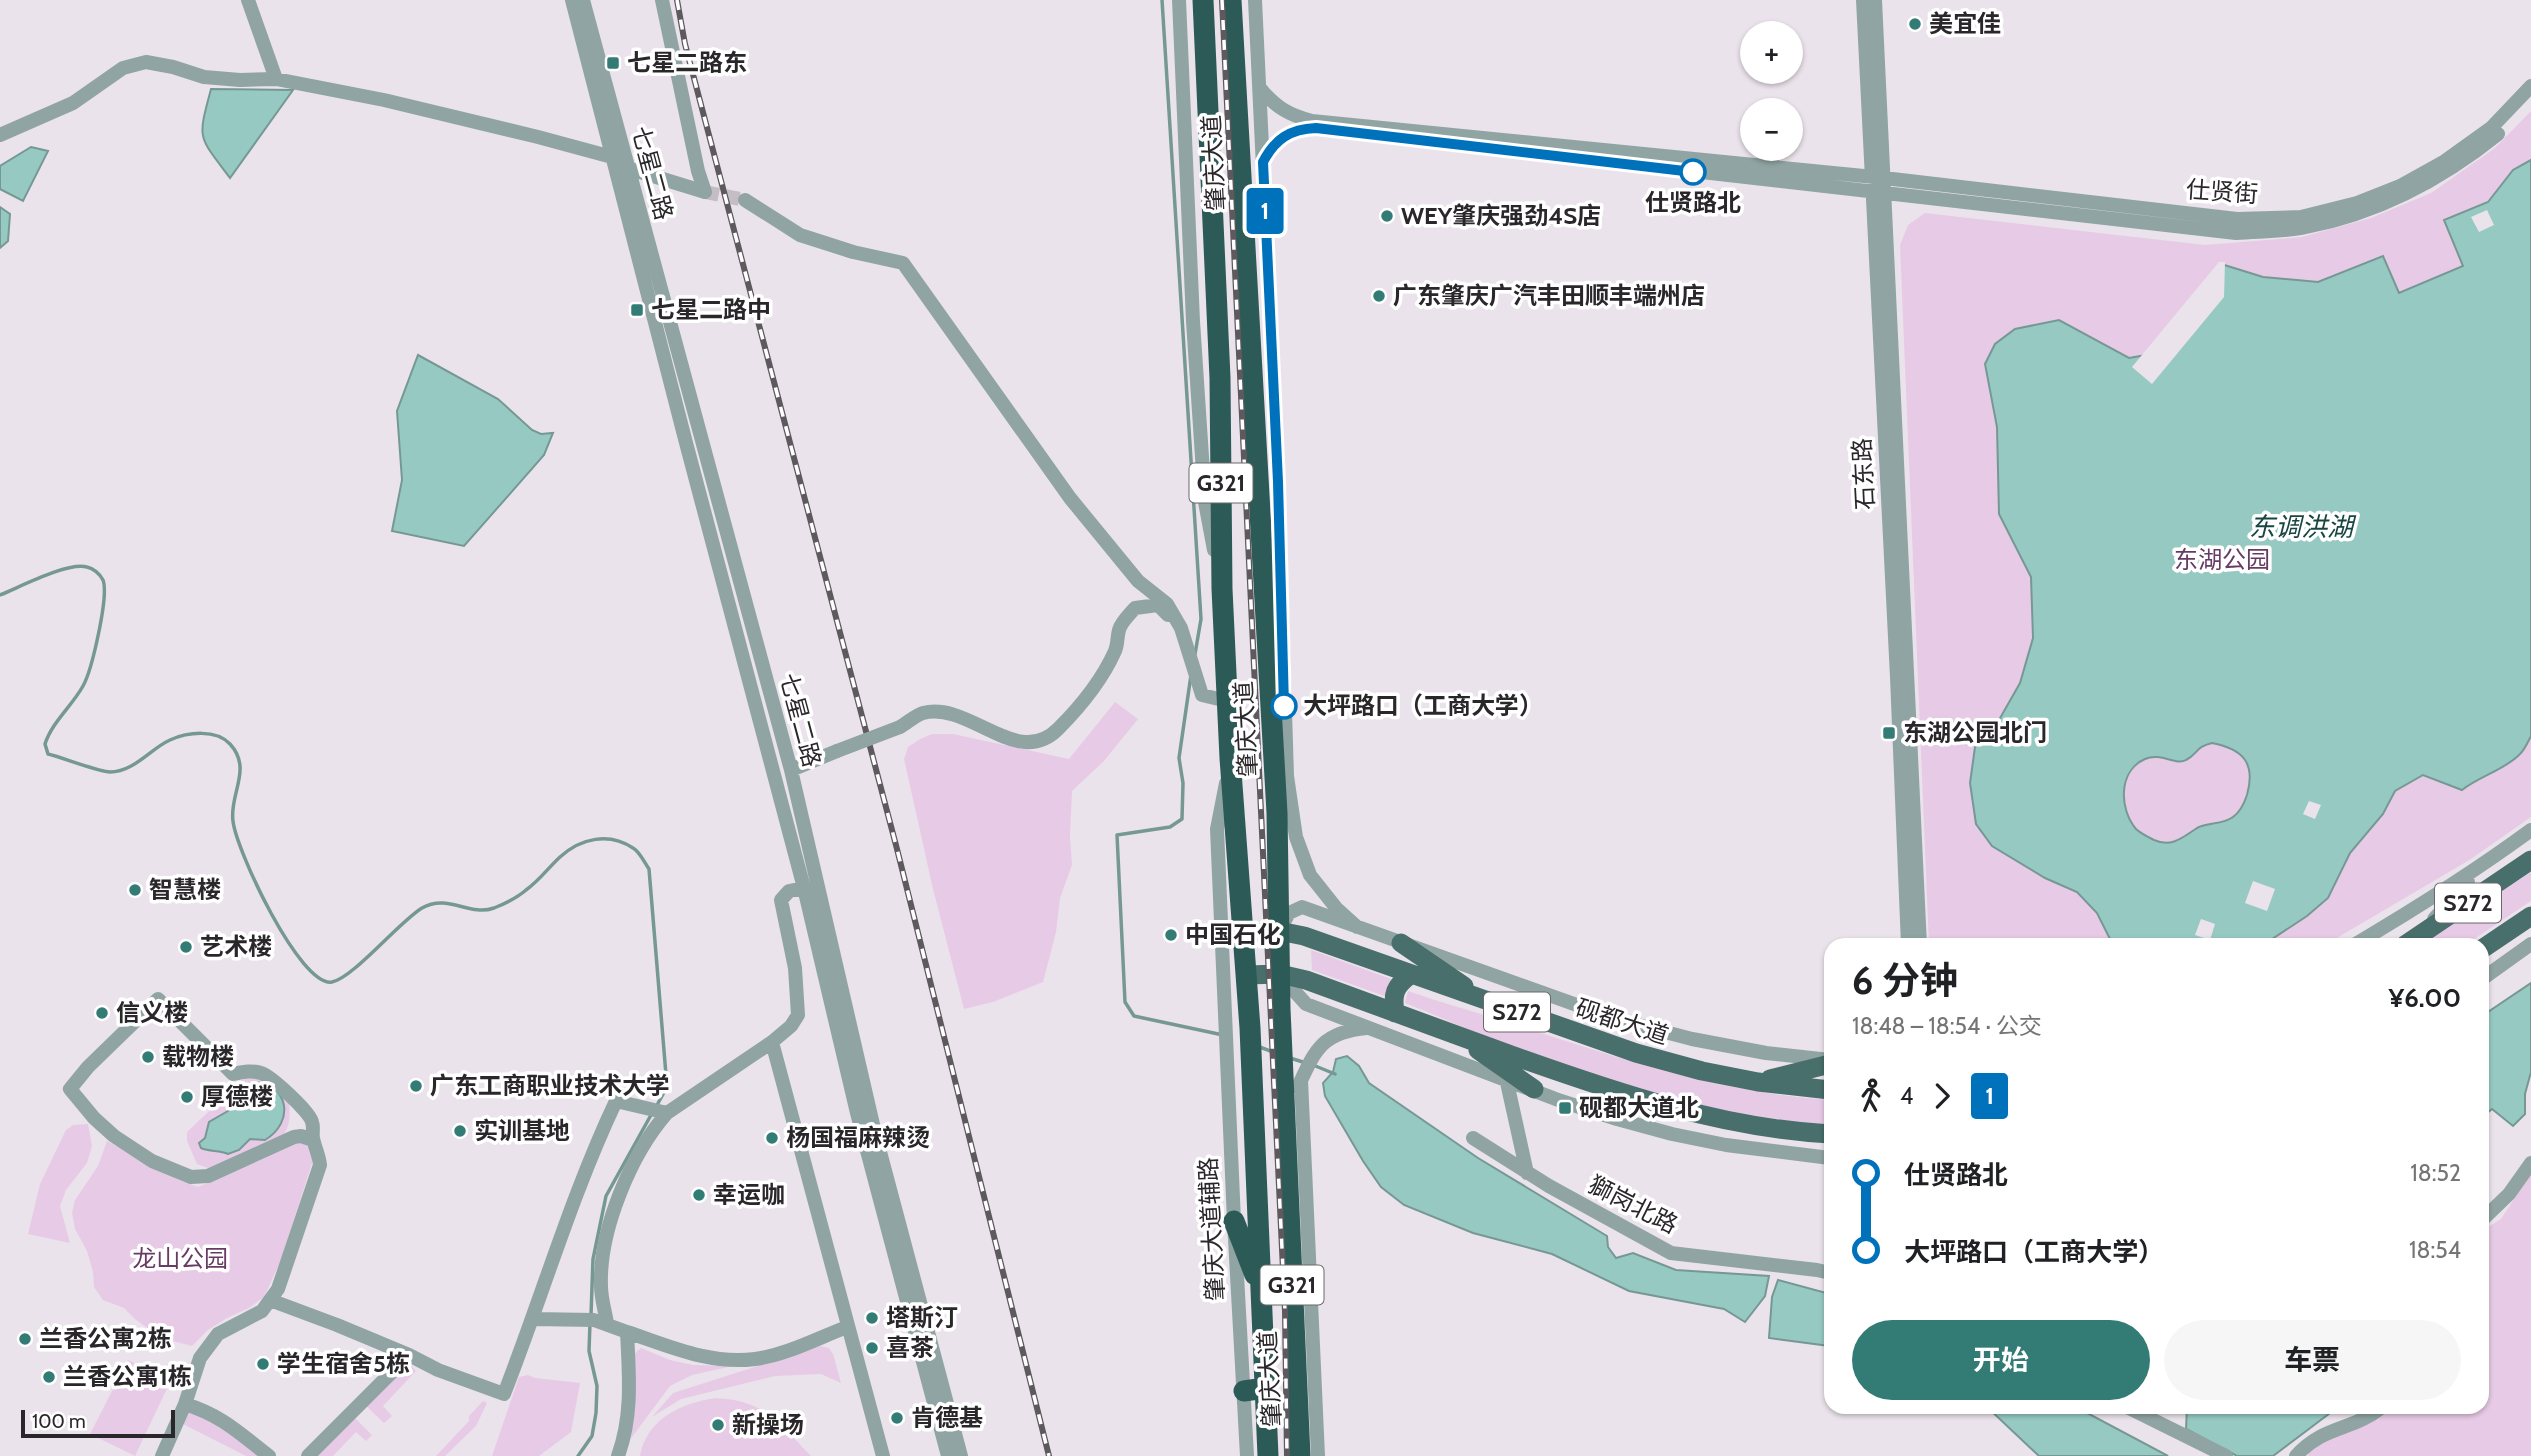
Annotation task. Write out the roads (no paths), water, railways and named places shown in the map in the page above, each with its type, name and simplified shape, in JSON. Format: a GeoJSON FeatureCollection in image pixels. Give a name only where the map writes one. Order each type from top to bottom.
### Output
{"type":"FeatureCollection","features":[{"type":"Feature","properties":{"kind":"highway","name":"肇庆大道"},"geometry":{"type":"LineString","coordinates":[[1203,0],[1220,378],[1222,589],[1230,758],[1245,933],[1268,1456]]}},
{"type":"Feature","properties":{"kind":"highway","name":"肇庆大道"},"geometry":{"type":"LineString","coordinates":[[1231,0],[1277,813],[1281,1041],[1292,1077],[1284,1115],[1300,1456]]}},
{"type":"Feature","properties":{"kind":"highway"},"geometry":{"type":"LineString","coordinates":[[1234,1221],[1261,1291]]}},
{"type":"Feature","properties":{"kind":"highway"},"geometry":{"type":"LineString","coordinates":[[1244,1391],[1265,1388]]}},
{"type":"Feature","properties":{"kind":"main road","name":"S272"},"geometry":{"type":"LineString","coordinates":[[2417,938],[2531,860]]}},
{"type":"Feature","properties":{"kind":"main road","name":"S272"},"geometry":{"type":"LineString","coordinates":[[2489,945],[2531,916]]}},
{"type":"Feature","properties":{"kind":"main road","name":"砚都大道"},"geometry":{"type":"LineString","coordinates":[[1245,933],[1279,931],[1312,939],[1636,1053],[1702,1071],[1758,1082],[1824,1089]]}},
{"type":"Feature","properties":{"kind":"main road"},"geometry":{"type":"LineString","coordinates":[[1401,943],[1482,999]]}},
{"type":"Feature","properties":{"kind":"main road","name":"S272"},"geometry":{"type":"LineString","coordinates":[[1247,975],[1280,974],[1306,980],[1595,1085],[1684,1111],[1824,1133]]}},
{"type":"Feature","properties":{"kind":"main road"},"geometry":{"type":"LineString","coordinates":[[1395,1013],[1394,992],[1398,984],[1410,975]]}},
{"type":"Feature","properties":{"kind":"main road"},"geometry":{"type":"LineString","coordinates":[[1454,1034],[1534,1089]]}},
{"type":"Feature","properties":{"kind":"main road"},"geometry":{"type":"LineString","coordinates":[[1758,1082],[1824,1064]]}},
{"type":"Feature","properties":{"kind":"street"},"geometry":{"type":"LineString","coordinates":[[248,0],[276,79]]}},
{"type":"Feature","properties":{"kind":"street","name":"七星二路"},"geometry":{"type":"LineString","coordinates":[[572,0],[869,1134],[948,1456]]}},
{"type":"Feature","properties":{"kind":"street","name":"七星二路"},"geometry":{"type":"LineString","coordinates":[[583,0],[791,770],[869,1134],[961,1456]]}},
{"type":"Feature","properties":{"kind":"street"},"geometry":{"type":"LineString","coordinates":[[627,168],[705,191],[698,171],[662,0]]}},
{"type":"Feature","properties":{"kind":"street"},"geometry":{"type":"LineString","coordinates":[[1179,0],[1193,321],[1204,488],[1222,589]]}},
{"type":"Feature","properties":{"kind":"street"},"geometry":{"type":"LineString","coordinates":[[1255,0],[1278,482],[1287,776],[1296,838],[1310,875],[1326,896],[1357,927]]}},
{"type":"Feature","properties":{"kind":"street","name":"石东路"},"geometry":{"type":"LineString","coordinates":[[1863,0],[1878,185],[1920,938]]}},
{"type":"Feature","properties":{"kind":"street","name":"石东路"},"geometry":{"type":"LineString","coordinates":[[1875,0],[1878,185],[1908,938]]}},
{"type":"Feature","properties":{"kind":"street"},"geometry":{"type":"LineString","coordinates":[[0,135],[73,103],[123,68],[146,62],[204,77],[276,79],[384,100],[612,157]]}},
{"type":"Feature","properties":{"kind":"street","name":"仕贤街"},"geometry":{"type":"LineString","coordinates":[[1878,185],[2238,219],[2301,216],[2357,203],[2422,174],[2491,128],[2531,86]]}},
{"type":"Feature","properties":{"kind":"street"},"geometry":{"type":"LineString","coordinates":[[1260,88],[1279,108],[1312,121],[1878,185],[2236,233],[2304,228],[2359,214],[2427,184],[2496,135],[2531,101]]}},
{"type":"Feature","properties":{"kind":"street"},"geometry":{"type":"LineString","coordinates":[[1263,162],[1270,149],[1281,138],[1299,129],[1316,128],[1878,185]]}},
{"type":"Feature","properties":{"kind":"street"},"geometry":{"type":"LineString","coordinates":[[745,200],[800,235],[853,252],[903,263],[1070,498],[1139,581],[1167,604],[1181,628],[1202,695],[1227,701]]}},
{"type":"Feature","properties":{"kind":"street"},"geometry":{"type":"LineString","coordinates":[[791,770],[900,727],[922,713],[943,712],[1010,740],[1041,741],[1057,730],[1102,673],[1116,649],[1119,627],[1135,608],[1158,605],[1181,628]]}},
{"type":"Feature","properties":{"kind":"street"},"geometry":{"type":"LineString","coordinates":[[1273,736],[1287,776],[1277,813]]}},
{"type":"Feature","properties":{"kind":"street","name":"肇庆大道辅路"},"geometry":{"type":"LineString","coordinates":[[1230,758],[1217,829],[1247,1456]]}},
{"type":"Feature","properties":{"kind":"street"},"geometry":{"type":"LineString","coordinates":[[2366,938],[2483,866],[2531,830]]}},
{"type":"Feature","properties":{"kind":"street"},"geometry":{"type":"LineString","coordinates":[[2415,938],[2483,866]]}},
{"type":"Feature","properties":{"kind":"street"},"geometry":{"type":"LineString","coordinates":[[600,1321],[606,1241],[614,1208],[625,1181],[654,1128],[667,1113],[772,1042],[791,1026],[799,1015],[795,968],[781,901],[789,891],[804,888]]}},
{"type":"Feature","properties":{"kind":"street"},"geometry":{"type":"LineString","coordinates":[[1279,931],[1289,913],[1302,907],[1619,1020],[1692,1039],[1824,1061]]}},
{"type":"Feature","properties":{"kind":"street"},"geometry":{"type":"LineString","coordinates":[[2489,974],[2531,943]]}},
{"type":"Feature","properties":{"kind":"street"},"geometry":{"type":"LineString","coordinates":[[1280,974],[1306,1004],[1595,1112],[1672,1134],[1758,1150],[1824,1157]]}},
{"type":"Feature","properties":{"kind":"street"},"geometry":{"type":"LineString","coordinates":[[162,1456],[185,1404],[200,1358],[218,1334],[262,1311],[278,1289],[320,1165],[318,1150],[313,1140],[312,1120],[303,1107],[263,1073],[247,1070],[233,1074],[158,999],[88,1067],[70,1089],[94,1118],[114,1136],[152,1161],[191,1177],[208,1176],[294,1137],[313,1140]]}},
{"type":"Feature","properties":{"kind":"street"},"geometry":{"type":"LineString","coordinates":[[1318,1456],[1304,1165],[1292,1077],[1329,1038],[1339,1033],[1372,1028]]}},
{"type":"Feature","properties":{"kind":"street"},"geometry":{"type":"LineString","coordinates":[[772,1042],[883,1456]]}},
{"type":"Feature","properties":{"kind":"street"},"geometry":{"type":"LineString","coordinates":[[1506,1078],[1527,1173]]}},
{"type":"Feature","properties":{"kind":"street"},"geometry":{"type":"LineString","coordinates":[[270,1300],[409,1355],[438,1370],[504,1394],[573,1203],[616,1101],[667,1113]]}},
{"type":"Feature","properties":{"kind":"street"},"geometry":{"type":"LineString","coordinates":[[1284,1115],[1304,1165]]}},
{"type":"Feature","properties":{"kind":"street","name":"獅岗北路"},"geometry":{"type":"LineString","coordinates":[[1473,1138],[1527,1173],[1671,1253],[1824,1271]]}},
{"type":"Feature","properties":{"kind":"street"},"geometry":{"type":"LineString","coordinates":[[2489,1214],[2510,1194],[2531,1163]]}},
{"type":"Feature","properties":{"kind":"street"},"geometry":{"type":"LineString","coordinates":[[533,1319],[600,1321],[689,1353],[736,1360],[775,1354],[848,1326]]}},
{"type":"Feature","properties":{"kind":"street"},"geometry":{"type":"LineString","coordinates":[[618,1456],[630,1402],[627,1332]]}},
{"type":"Feature","properties":{"kind":"street"},"geometry":{"type":"LineString","coordinates":[[308,1456],[409,1355]]}},
{"type":"Feature","properties":{"kind":"street"},"geometry":{"type":"LineString","coordinates":[[185,1404],[209,1411],[228,1422],[270,1456]]}},
{"type":"Feature","properties":{"kind":"street"},"geometry":{"type":"LineString","coordinates":[[2141,1414],[2227,1456]]}},
{"type":"Feature","properties":{"kind":"street"},"geometry":{"type":"LineString","coordinates":[[2296,1456],[2316,1438],[2374,1414]]}},
{"type":"Feature","properties":{"kind":"water"},"geometry":{"type":"Polygon","coordinates":[[[211,89],[293,90],[230,178],[203,137],[202,129],[211,89]]]}},
{"type":"Feature","properties":{"kind":"water"},"geometry":{"type":"Polygon","coordinates":[[[31,147],[48,151],[23,201],[0,189],[0,166],[31,147]]]}},
{"type":"Feature","properties":{"kind":"water","name":"东调洪湖"},"geometry":{"type":"Polygon","coordinates":[[[2531,160],[2531,736],[2527,744],[2513,760],[2462,790],[2423,775],[2395,791],[2383,814],[2350,853],[2328,898],[2274,938],[2110,938],[2097,913],[2077,892],[2045,878],[1992,846],[1976,824],[1970,783],[1975,747],[1995,727],[2020,683],[2033,638],[2031,577],[1999,514],[1997,427],[1985,364],[1995,344],[2015,329],[2059,320],[2129,358],[2146,355],[2221,264],[2263,277],[2318,282],[2383,256],[2399,293],[2463,266],[2444,220],[2488,202],[2513,170],[2531,160]],[[2212,743],[2182,761],[2151,757],[2136,765],[2126,781],[2124,801],[2130,821],[2136,829],[2154,840],[2166,843],[2182,838],[2201,826],[2229,820],[2235,815],[2247,795],[2250,774],[2244,759],[2232,749],[2212,743]]]}},
{"type":"Feature","properties":{"kind":"water"},"geometry":{"type":"Polygon","coordinates":[[[0,207],[10,214],[8,241],[0,248],[0,207]]]}},
{"type":"Feature","properties":{"kind":"water"},"geometry":{"type":"Polygon","coordinates":[[[418,355],[498,399],[532,430],[541,434],[553,433],[544,455],[464,546],[392,531],[402,480],[397,411],[418,355]]]}},
{"type":"Feature","properties":{"kind":"water"},"geometry":{"type":"Polygon","coordinates":[[[2531,983],[2531,1072],[2525,1094],[2525,1114],[2513,1126],[2492,1109],[2489,1112],[2489,1011],[2531,983]]]}},
{"type":"Feature","properties":{"kind":"water"},"geometry":{"type":"Polygon","coordinates":[[[1347,1056],[1359,1066],[1369,1083],[1478,1158],[1607,1236],[1608,1247],[1616,1258],[1633,1253],[1676,1270],[1769,1276],[1765,1296],[1745,1322],[1724,1309],[1629,1291],[1552,1254],[1473,1233],[1404,1205],[1381,1187],[1325,1096],[1323,1083],[1333,1072],[1336,1059],[1347,1056]]]}},
{"type":"Feature","properties":{"kind":"water"},"geometry":{"type":"Polygon","coordinates":[[[254,1082],[266,1084],[281,1096],[284,1114],[275,1132],[265,1140],[250,1139],[239,1150],[228,1154],[201,1148],[199,1143],[205,1138],[209,1122],[228,1111],[233,1096],[239,1089],[254,1082]]]}},
{"type":"Feature","properties":{"kind":"water"},"geometry":{"type":"Polygon","coordinates":[[[1778,1280],[1824,1292],[1824,1345],[1769,1338],[1772,1297],[1778,1280]]]}},
{"type":"Feature","properties":{"kind":"water"},"geometry":{"type":"Polygon","coordinates":[[[1994,1414],[2089,1414],[2168,1456],[2039,1456],[1994,1414]]]}},
{"type":"Feature","properties":{"kind":"water"},"geometry":{"type":"Polygon","coordinates":[[[2187,1414],[2329,1414],[2273,1456],[2237,1456],[2186,1429],[2187,1414]]]}},
{"type":"Feature","properties":{"kind":"waterway"},"geometry":{"type":"LineString","coordinates":[[1162,0],[1201,619],[1195,654]]}},
{"type":"Feature","properties":{"kind":"waterway"},"geometry":{"type":"LineString","coordinates":[[0,595],[44,576],[78,566],[94,570],[100,576],[103,580],[104,601],[91,665],[83,686],[48,736],[45,744],[48,754],[110,772],[127,768],[170,740],[185,735],[202,733],[224,739],[237,753],[240,763],[233,821],[245,859],[287,941],[303,963],[319,978],[332,982],[352,971],[422,908],[441,903],[485,910],[506,902],[531,886],[560,857],[577,845],[605,839],[624,843],[635,850],[649,869],[667,1087],[657,1105]]}},
{"type":"Feature","properties":{"kind":"waterway"},"geometry":{"type":"LineString","coordinates":[[1191,675],[1179,758],[1183,783],[1182,819],[1170,827],[1117,835],[1125,1002],[1134,1016],[1223,1035]]}},
{"type":"Feature","properties":{"kind":"waterway"},"geometry":{"type":"LineString","coordinates":[[1257,1046],[1273,1052]]}},
{"type":"Feature","properties":{"kind":"waterway"},"geometry":{"type":"LineString","coordinates":[[1290,1058],[1306,1063]]}},
{"type":"Feature","properties":{"kind":"waterway"},"geometry":{"type":"LineString","coordinates":[[1313,1065],[1335,1074]]}},
{"type":"Feature","properties":{"kind":"waterway"},"geometry":{"type":"LineString","coordinates":[[591,1315],[593,1259],[606,1196],[651,1115]]}},
{"type":"Feature","properties":{"kind":"waterway"},"geometry":{"type":"LineString","coordinates":[[578,1456],[592,1436],[596,1413],[597,1386],[589,1351],[590,1323]]}},
{"type":"Feature","properties":{"kind":"tunnel"},"geometry":{"type":"LineString","coordinates":[[705,192],[745,200]]}},
{"type":"Feature","properties":{"kind":"railway"},"geometry":{"type":"LineString","coordinates":[[677,0],[685,44],[897,849],[1049,1456]]}},
{"type":"Feature","properties":{"kind":"railway"},"geometry":{"type":"LineString","coordinates":[[1222,0],[1285,1311],[1287,1456]]}},
{"type":"Feature","properties":{"kind":"place","name":"美宜佳"},"geometry":{"type":"Point","coordinates":[1915,24]}},
{"type":"Feature","properties":{"kind":"place","name":"七星二路东"},"geometry":{"type":"Point","coordinates":[613,63]}},
{"type":"Feature","properties":{"kind":"place","name":"仕贤路北"},"geometry":{"type":"Point","coordinates":[1693,172]}},
{"type":"Feature","properties":{"kind":"place","name":"WEY肇庆强劲4S店"},"geometry":{"type":"Point","coordinates":[1387,216]}},
{"type":"Feature","properties":{"kind":"place","name":"广东肇庆广汽丰田顺丰端州店"},"geometry":{"type":"Point","coordinates":[1379,296]}},
{"type":"Feature","properties":{"kind":"place","name":"七星二路中"},"geometry":{"type":"Point","coordinates":[637,310]}},
{"type":"Feature","properties":{"kind":"place","name":"大坪路口（工商大学）"},"geometry":{"type":"Point","coordinates":[1284,706]}},
{"type":"Feature","properties":{"kind":"place","name":"东湖公园北门"},"geometry":{"type":"Point","coordinates":[1889,733]}},
{"type":"Feature","properties":{"kind":"place","name":"智慧楼"},"geometry":{"type":"Point","coordinates":[135,890]}},
{"type":"Feature","properties":{"kind":"place","name":"中国石化"},"geometry":{"type":"Point","coordinates":[1171,935]}},
{"type":"Feature","properties":{"kind":"place","name":"艺术楼"},"geometry":{"type":"Point","coordinates":[186,947]}},
{"type":"Feature","properties":{"kind":"place","name":"信义楼"},"geometry":{"type":"Point","coordinates":[102,1013]}},
{"type":"Feature","properties":{"kind":"place","name":"载物楼"},"geometry":{"type":"Point","coordinates":[148,1057]}},
{"type":"Feature","properties":{"kind":"place","name":"广东工商职业技术大学"},"geometry":{"type":"Point","coordinates":[416,1086]}},
{"type":"Feature","properties":{"kind":"place","name":"厚德楼"},"geometry":{"type":"Point","coordinates":[187,1097]}},
{"type":"Feature","properties":{"kind":"place","name":"砚都大道北"},"geometry":{"type":"Point","coordinates":[1565,1108]}},
{"type":"Feature","properties":{"kind":"place","name":"实训基地"},"geometry":{"type":"Point","coordinates":[460,1131]}},
{"type":"Feature","properties":{"kind":"place","name":"杨国福麻辣烫"},"geometry":{"type":"Point","coordinates":[772,1138]}},
{"type":"Feature","properties":{"kind":"place","name":"幸运咖"},"geometry":{"type":"Point","coordinates":[699,1195]}},
{"type":"Feature","properties":{"kind":"place","name":"塔斯汀"},"geometry":{"type":"Point","coordinates":[872,1318]}},
{"type":"Feature","properties":{"kind":"place","name":"兰香公寓2栋"},"geometry":{"type":"Point","coordinates":[25,1339]}},
{"type":"Feature","properties":{"kind":"place","name":"喜茶"},"geometry":{"type":"Point","coordinates":[872,1348]}},
{"type":"Feature","properties":{"kind":"place","name":"学生宿舍5栋"},"geometry":{"type":"Point","coordinates":[263,1364]}},
{"type":"Feature","properties":{"kind":"place","name":"兰香公寓1栋"},"geometry":{"type":"Point","coordinates":[49,1377]}},
{"type":"Feature","properties":{"kind":"place","name":"肯德基"},"geometry":{"type":"Point","coordinates":[897,1418]}},
{"type":"Feature","properties":{"kind":"place","name":"新操场"},"geometry":{"type":"Point","coordinates":[718,1425]}},
{"type":"Feature","properties":{"kind":"park label","name":"东湖公园"},"geometry":{"type":"Point","coordinates":[2222,560]}},
{"type":"Feature","properties":{"kind":"park label","name":"龙山公园"},"geometry":{"type":"Point","coordinates":[180,1259]}}]}
